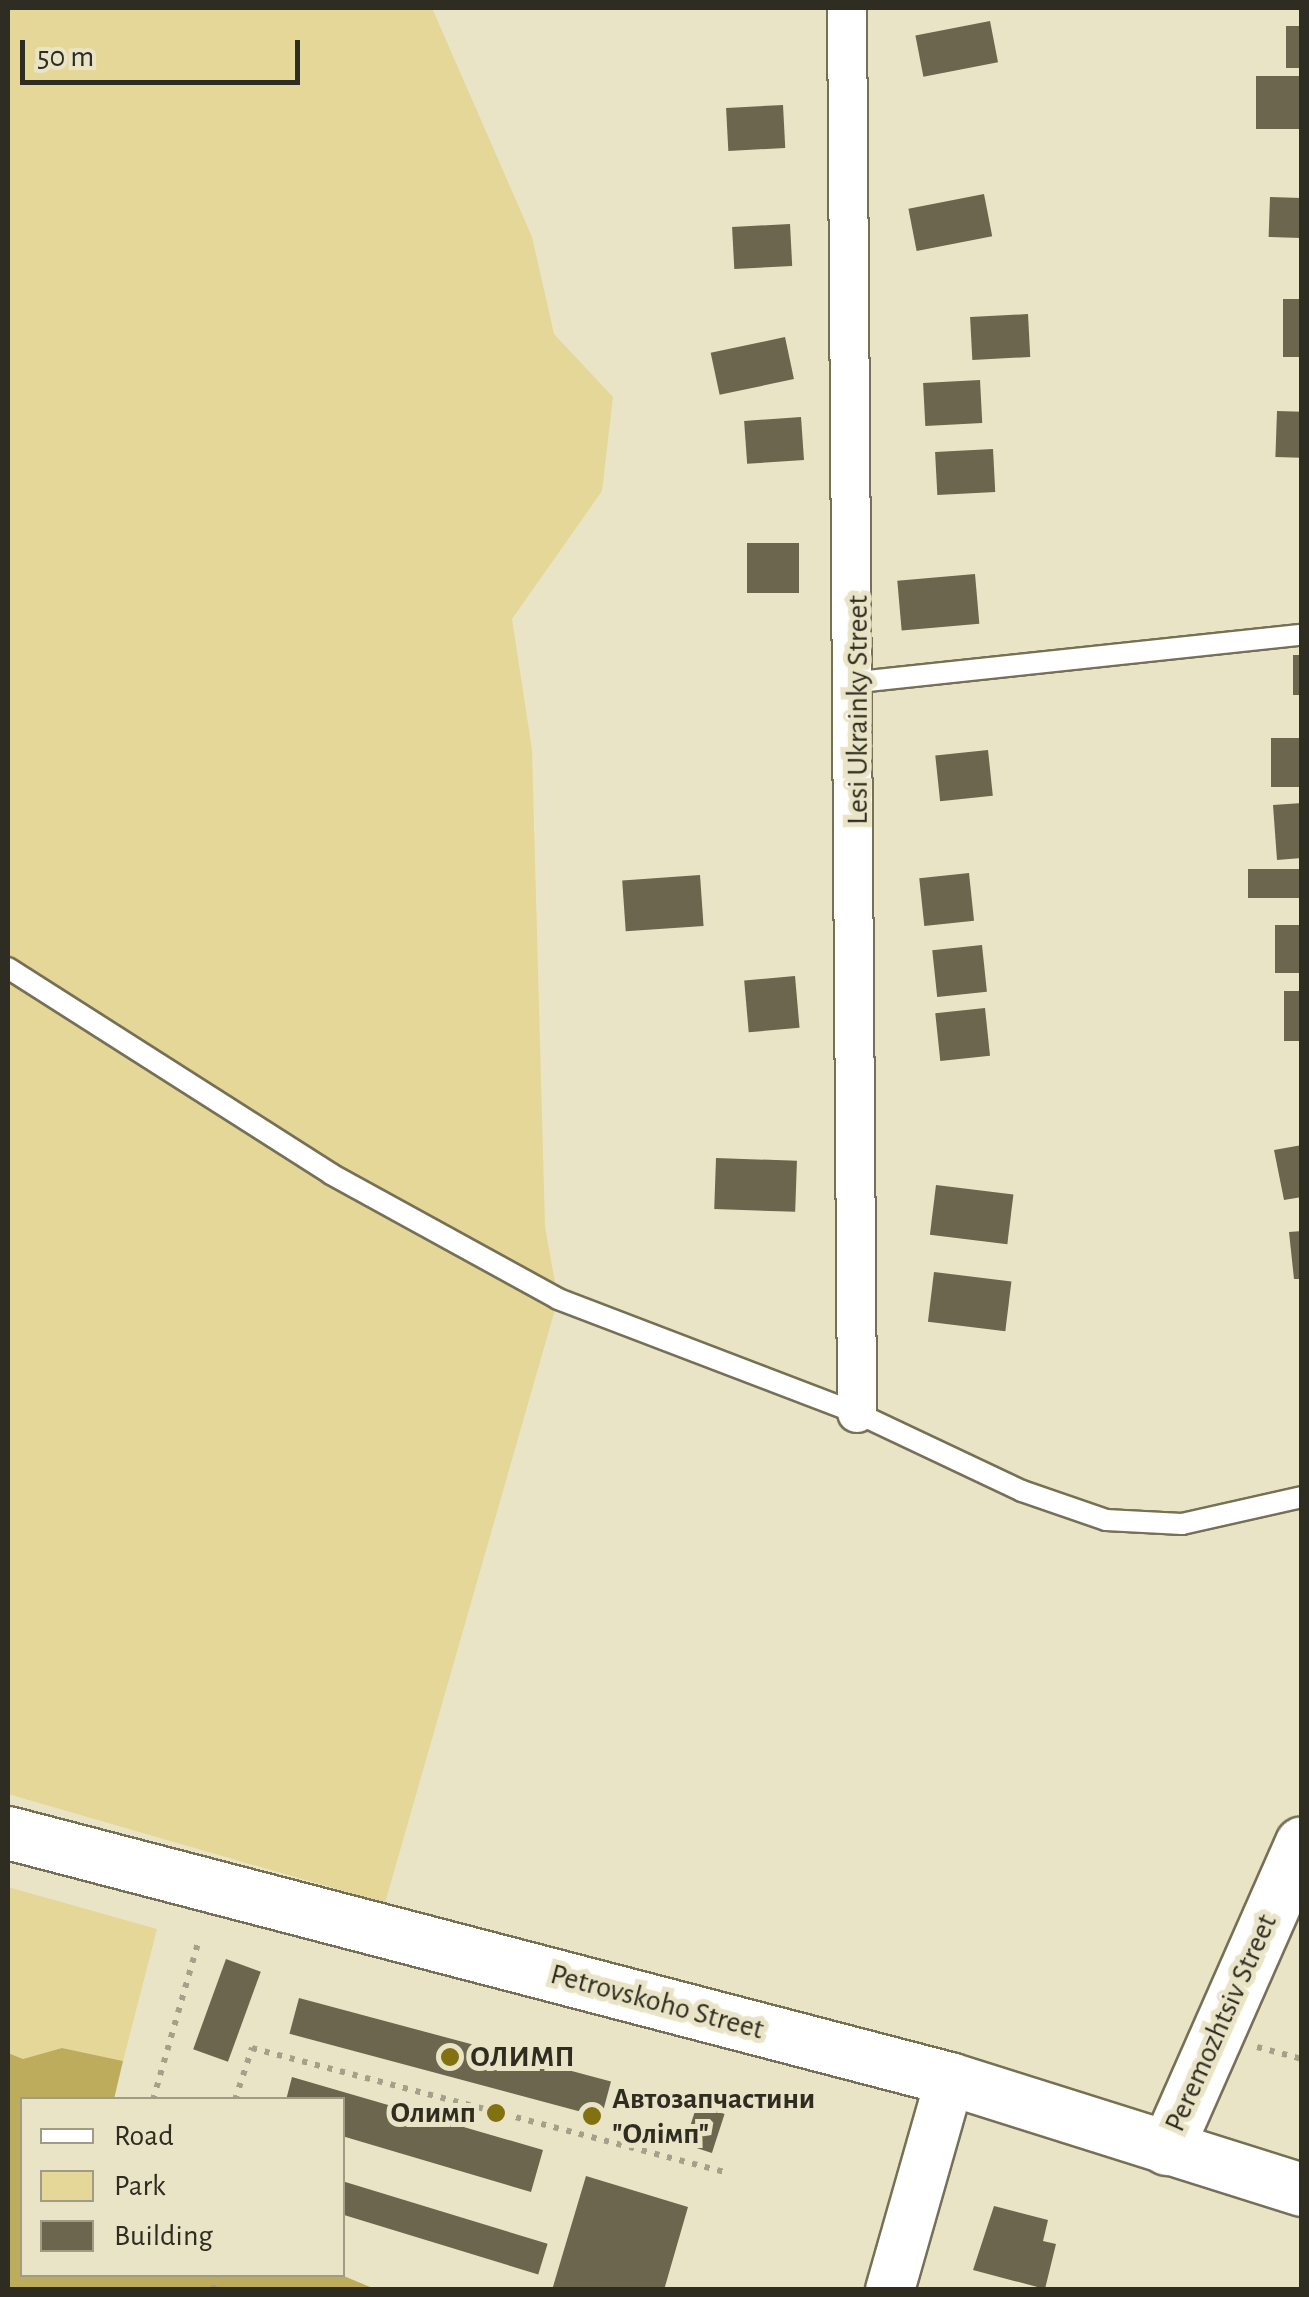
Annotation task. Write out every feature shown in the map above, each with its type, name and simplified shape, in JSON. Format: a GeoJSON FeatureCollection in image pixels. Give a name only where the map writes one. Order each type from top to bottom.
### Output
{"type":"FeatureCollection","features":[{"type":"Feature","properties":{"kind":"main road","name":"Petrovskoho Street"},"geometry":{"type":"LineString","coordinates":[[8,1833],[950,2079],[1302,2190]]}},
{"type":"Feature","properties":{"kind":"main road","name":"Peremozhtsiv Street"},"geometry":{"type":"LineString","coordinates":[[1167,2149],[1302,1844]]}},
{"type":"Feature","properties":{"kind":"street","name":"Lesi Ukrainky Street"},"geometry":{"type":"LineString","coordinates":[[847,8],[859,682],[857,1413]]}},
{"type":"Feature","properties":{"kind":"street"},"geometry":{"type":"LineString","coordinates":[[890,2290],[950,2079]]}},
{"type":"Feature","properties":{"kind":"lane"},"geometry":{"type":"LineString","coordinates":[[859,682],[1302,634]]}},
{"type":"Feature","properties":{"kind":"lane"},"geometry":{"type":"LineString","coordinates":[[8,968],[331,1174],[558,1299],[857,1413],[1106,1520],[1182,1524],[1302,1498]]}},
{"type":"Feature","properties":{"kind":"path"},"geometry":{"type":"LineString","coordinates":[[154,2097],[200,1940]]}},
{"type":"Feature","properties":{"kind":"path"},"geometry":{"type":"LineString","coordinates":[[236,2097],[252,2048],[725,2172]]}},
{"type":"Feature","properties":{"kind":"green space"},"geometry":{"type":"Polygon","coordinates":[[[8,8],[432,8],[532,237],[554,334],[613,397],[602,491],[512,619],[532,750],[545,1227],[558,1299],[385,1903],[8,1794],[8,8]]]}},
{"type":"Feature","properties":{"kind":"green space"},"geometry":{"type":"Polygon","coordinates":[[[8,1887],[157,1929],[123,2061],[62,2048],[23,2059],[8,2053],[8,1887]]]}},
{"type":"Feature","properties":{"kind":"shaded area"},"geometry":{"type":"Polygon","coordinates":[[[62,2048],[123,2061],[114,2097],[20,2097],[20,2277],[345,2276],[375,2289],[8,2289],[8,2053],[23,2059],[62,2048]]]}},
{"type":"Feature","properties":{"kind":"building"},"geometry":{"type":"Polygon","coordinates":[[[990,21],[998,62],[923,77],[915,36],[990,21]]]}},
{"type":"Feature","properties":{"kind":"building"},"geometry":{"type":"Polygon","coordinates":[[[1286,26],[1302,26],[1302,68],[1286,68],[1286,26]]]}},
{"type":"Feature","properties":{"kind":"building"},"geometry":{"type":"Polygon","coordinates":[[[1256,76],[1302,76],[1302,129],[1256,129],[1256,76]]]}},
{"type":"Feature","properties":{"kind":"building"},"geometry":{"type":"Polygon","coordinates":[[[783,105],[785,148],[728,151],[726,108],[783,105]]]}},
{"type":"Feature","properties":{"kind":"building"},"geometry":{"type":"Polygon","coordinates":[[[984,194],[992,236],[917,251],[908,209],[984,194]]]}},
{"type":"Feature","properties":{"kind":"building"},"geometry":{"type":"Polygon","coordinates":[[[1270,197],[1302,198],[1301,238],[1269,237],[1270,197]]]}},
{"type":"Feature","properties":{"kind":"building"},"geometry":{"type":"Polygon","coordinates":[[[790,224],[792,266],[734,269],[732,227],[790,224]]]}},
{"type":"Feature","properties":{"kind":"building"},"geometry":{"type":"Polygon","coordinates":[[[1283,299],[1302,299],[1302,357],[1283,357],[1283,299]]]}},
{"type":"Feature","properties":{"kind":"building"},"geometry":{"type":"Polygon","coordinates":[[[1028,314],[1030,357],[972,360],[970,317],[1028,314]]]}},
{"type":"Feature","properties":{"kind":"building"},"geometry":{"type":"Polygon","coordinates":[[[785,337],[794,379],[720,395],[711,353],[785,337]]]}},
{"type":"Feature","properties":{"kind":"building"},"geometry":{"type":"Polygon","coordinates":[[[980,380],[982,423],[925,426],[923,383],[980,380]]]}},
{"type":"Feature","properties":{"kind":"building"},"geometry":{"type":"Polygon","coordinates":[[[1277,411],[1302,412],[1300,458],[1275,457],[1277,411]]]}},
{"type":"Feature","properties":{"kind":"building"},"geometry":{"type":"Polygon","coordinates":[[[801,417],[804,460],[747,464],[744,421],[801,417]]]}},
{"type":"Feature","properties":{"kind":"building"},"geometry":{"type":"Polygon","coordinates":[[[993,449],[995,492],[937,495],[935,452],[993,449]]]}},
{"type":"Feature","properties":{"kind":"building"},"geometry":{"type":"Polygon","coordinates":[[[747,543],[799,543],[799,593],[747,593],[747,543]]]}},
{"type":"Feature","properties":{"kind":"building"},"geometry":{"type":"Polygon","coordinates":[[[975,574],[979,624],[902,631],[897,581],[975,574]]]}},
{"type":"Feature","properties":{"kind":"building"},"geometry":{"type":"Polygon","coordinates":[[[1293,655],[1302,655],[1302,695],[1293,695],[1293,655]]]}},
{"type":"Feature","properties":{"kind":"building"},"geometry":{"type":"Polygon","coordinates":[[[1271,738],[1302,738],[1302,787],[1271,787],[1271,738]]]}},
{"type":"Feature","properties":{"kind":"building"},"geometry":{"type":"Polygon","coordinates":[[[988,750],[993,796],[940,801],[935,756],[988,750]]]}},
{"type":"Feature","properties":{"kind":"building"},"geometry":{"type":"Polygon","coordinates":[[[1302,803],[1302,858],[1277,860],[1273,805],[1302,803]]]}},
{"type":"Feature","properties":{"kind":"building"},"geometry":{"type":"Polygon","coordinates":[[[1248,869],[1302,869],[1302,898],[1248,898],[1248,869]]]}},
{"type":"Feature","properties":{"kind":"building"},"geometry":{"type":"Polygon","coordinates":[[[969,873],[974,921],[924,926],[919,878],[969,873]]]}},
{"type":"Feature","properties":{"kind":"building"},"geometry":{"type":"Polygon","coordinates":[[[700,875],[704,926],[626,931],[622,880],[700,875]]]}},
{"type":"Feature","properties":{"kind":"building"},"geometry":{"type":"Polygon","coordinates":[[[1275,925],[1302,925],[1302,973],[1275,973],[1275,925]]]}},
{"type":"Feature","properties":{"kind":"building"},"geometry":{"type":"Polygon","coordinates":[[[982,945],[987,992],[937,997],[932,950],[982,945]]]}},
{"type":"Feature","properties":{"kind":"building"},"geometry":{"type":"Polygon","coordinates":[[[795,976],[800,1028],[749,1032],[744,980],[795,976]]]}},
{"type":"Feature","properties":{"kind":"building"},"geometry":{"type":"Polygon","coordinates":[[[1284,991],[1302,991],[1302,1041],[1284,1041],[1284,991]]]}},
{"type":"Feature","properties":{"kind":"building"},"geometry":{"type":"Polygon","coordinates":[[[985,1008],[990,1056],[940,1061],[935,1013],[985,1008]]]}},
{"type":"Feature","properties":{"kind":"building"},"geometry":{"type":"Polygon","coordinates":[[[1302,1145],[1302,1197],[1284,1200],[1274,1150],[1302,1145]]]}},
{"type":"Feature","properties":{"kind":"building"},"geometry":{"type":"Polygon","coordinates":[[[716,1158],[797,1161],[795,1212],[714,1209],[716,1158]]]}},
{"type":"Feature","properties":{"kind":"building"},"geometry":{"type":"Polygon","coordinates":[[[936,1185],[1013,1195],[1007,1244],[930,1235],[936,1185]]]}},
{"type":"Feature","properties":{"kind":"building"},"geometry":{"type":"Polygon","coordinates":[[[1302,1231],[1302,1279],[1294,1279],[1289,1232],[1302,1231]]]}},
{"type":"Feature","properties":{"kind":"building"},"geometry":{"type":"Polygon","coordinates":[[[934,1272],[1011,1282],[1005,1331],[928,1322],[934,1272]]]}},
{"type":"Feature","properties":{"kind":"building"},"geometry":{"type":"Polygon","coordinates":[[[226,1959],[261,1972],[228,2062],[193,2049],[226,1959]]]}},
{"type":"Feature","properties":{"kind":"building","name":"ОЛИМП"},"geometry":{"type":"Polygon","coordinates":[[[299,1998],[611,2082],[601,2117],[289,2034],[299,1998]]]}},
{"type":"Feature","properties":{"kind":"building"},"geometry":{"type":"Polygon","coordinates":[[[292,2077],[543,2150],[531,2192],[345,2137],[345,2097],[287,2097],[292,2077]]]}},
{"type":"Feature","properties":{"kind":"building"},"geometry":{"type":"Polygon","coordinates":[[[697,2105],[725,2114],[712,2153],[684,2144],[697,2105]]]}},
{"type":"Feature","properties":{"kind":"building"},"geometry":{"type":"Polygon","coordinates":[[[586,2176],[688,2207],[664,2290],[552,2290],[586,2176]]]}},
{"type":"Feature","properties":{"kind":"building"},"geometry":{"type":"Polygon","coordinates":[[[345,2182],[548,2244],[538,2274],[345,2215],[345,2182]]]}},
{"type":"Feature","properties":{"kind":"building"},"geometry":{"type":"Polygon","coordinates":[[[994,2206],[1048,2220],[1043,2241],[1056,2244],[1045,2289],[973,2270],[994,2206]]]}},
{"type":"Feature","properties":{"kind":"place","name":"ОЛИМП"},"geometry":{"type":"Point","coordinates":[450,2057]}},
{"type":"Feature","properties":{"kind":"place","name":"Олимп"},"geometry":{"type":"Point","coordinates":[496,2113]}},
{"type":"Feature","properties":{"kind":"place","name":"Автозапчастини \"Олімп\""},"geometry":{"type":"Point","coordinates":[592,2116]}}]}
